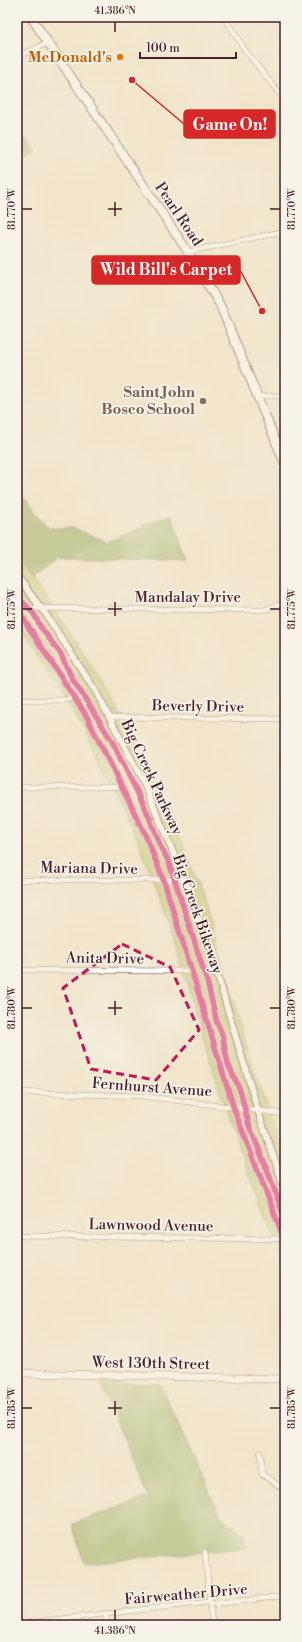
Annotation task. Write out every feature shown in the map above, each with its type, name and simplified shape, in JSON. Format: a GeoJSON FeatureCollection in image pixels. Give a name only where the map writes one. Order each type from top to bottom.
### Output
{"type":"FeatureCollection","features":[{"type":"Feature","properties":{"kind":"main road","name":"Pearl Road"},"geometry":{"type":"LineString","coordinates":[[31,17],[188,252],[220,305],[285,464]]}},
{"type":"Feature","properties":{"kind":"main road","name":"West 130th Street"},"geometry":{"type":"LineString","coordinates":[[17,1373],[285,1379]]}},
{"type":"Feature","properties":{"kind":"street"},"geometry":{"type":"LineString","coordinates":[[224,17],[245,50],[283,94],[285,101]]}},
{"type":"Feature","properties":{"kind":"street"},"geometry":{"type":"LineString","coordinates":[[17,57],[47,43]]}},
{"type":"Feature","properties":{"kind":"street"},"geometry":{"type":"LineString","coordinates":[[188,252],[285,231]]}},
{"type":"Feature","properties":{"kind":"street"},"geometry":{"type":"LineString","coordinates":[[258,396],[285,396]]}},
{"type":"Feature","properties":{"kind":"street","name":"Big Creek Parkway"},"geometry":{"type":"LineString","coordinates":[[17,576],[41,608],[96,692],[144,783],[185,880],[215,968],[258,1111],[285,1190]]}},
{"type":"Feature","properties":{"kind":"street","name":"Mandalay Drive"},"geometry":{"type":"LineString","coordinates":[[17,609],[264,610],[285,602]]}},
{"type":"Feature","properties":{"kind":"street","name":"Big Creek Parkway"},"geometry":{"type":"LineString","coordinates":[[17,609],[92,726],[144,832],[164,881],[234,1109],[285,1240]]}},
{"type":"Feature","properties":{"kind":"street"},"geometry":{"type":"LineString","coordinates":[[17,700],[66,700],[75,698]]}},
{"type":"Feature","properties":{"kind":"street","name":"Beverly Drive"},"geometry":{"type":"LineString","coordinates":[[110,717],[285,719]]}},
{"type":"Feature","properties":{"kind":"street"},"geometry":{"type":"LineString","coordinates":[[17,787],[121,787]]}},
{"type":"Feature","properties":{"kind":"street","name":"Mariana Drive"},"geometry":{"type":"LineString","coordinates":[[17,880],[185,880]]}},
{"type":"Feature","properties":{"kind":"street","name":"Anita Drive"},"geometry":{"type":"LineString","coordinates":[[17,970],[192,971]]}},
{"type":"Feature","properties":{"kind":"street","name":"Fernhurst Avenue"},"geometry":{"type":"LineString","coordinates":[[17,1092],[142,1096],[224,1105],[234,1109],[285,1114]]}},
{"type":"Feature","properties":{"kind":"street","name":"Lawnwood Avenue"},"geometry":{"type":"LineString","coordinates":[[17,1236],[285,1240]]}},
{"type":"Feature","properties":{"kind":"street"},"geometry":{"type":"LineString","coordinates":[[260,1453],[262,1474],[285,1490]]}},
{"type":"Feature","properties":{"kind":"street"},"geometry":{"type":"LineString","coordinates":[[205,1552],[212,1625]]}},
{"type":"Feature","properties":{"kind":"street","name":"Fairweather Drive"},"geometry":{"type":"LineString","coordinates":[[17,1624],[106,1613],[285,1596]]}},
{"type":"Feature","properties":{"kind":"street"},"geometry":{"type":"LineString","coordinates":[[106,1613],[107,1625]]}},
{"type":"Feature","properties":{"kind":"highlighted area"},"geometry":{"type":"Polygon","coordinates":[[[122,944],[170,967],[199,1030],[156,1080],[91,1069],[63,988],[122,944]]]}},
{"type":"Feature","properties":{"kind":"green space"},"geometry":{"type":"Polygon","coordinates":[[[26,135],[37,147],[17,159],[17,142],[26,135]]]}},
{"type":"Feature","properties":{"kind":"green space"},"geometry":{"type":"Polygon","coordinates":[[[17,490],[43,522],[50,528],[73,528],[108,542],[171,514],[188,561],[57,557],[32,578],[17,557],[17,490]]]}},
{"type":"Feature","properties":{"kind":"green space"},"geometry":{"type":"Polygon","coordinates":[[[17,557],[64,623],[101,681],[137,746],[182,842],[206,907],[248,1051],[285,1160],[285,1263],[239,1149],[204,1043],[177,946],[140,844],[97,754],[75,715],[17,625],[17,557]]]}},
{"type":"Feature","properties":{"kind":"green space"},"geometry":{"type":"Polygon","coordinates":[[[100,1383],[160,1384],[221,1517],[244,1534],[246,1548],[84,1563],[72,1524],[148,1497],[100,1383]]]}},
{"type":"Feature","properties":{"kind":"cycle path","name":"Big Creek Bikeway"},"geometry":{"type":"LineString","coordinates":[[17,596],[34,614],[40,626],[60,653],[72,678],[112,741],[148,814],[160,846],[169,862],[207,981],[217,1023],[222,1034],[228,1064],[240,1090],[249,1125],[285,1219]]}},
{"type":"Feature","properties":{"kind":"cycle path"},"geometry":{"type":"LineString","coordinates":[[17,609],[87,717],[144,832],[164,881],[234,1109],[285,1241]]}},
{"type":"Feature","properties":{"kind":"place","name":"McDonald's"},"geometry":{"type":"Point","coordinates":[120,57]}},
{"type":"Feature","properties":{"kind":"place","name":"Game On!"},"geometry":{"type":"Point","coordinates":[132,80]}},
{"type":"Feature","properties":{"kind":"place","name":"Wild Bill's Carpet"},"geometry":{"type":"Point","coordinates":[262,311]}},
{"type":"Feature","properties":{"kind":"place","name":"Saint John Bosco School"},"geometry":{"type":"Point","coordinates":[203,401]}}]}
